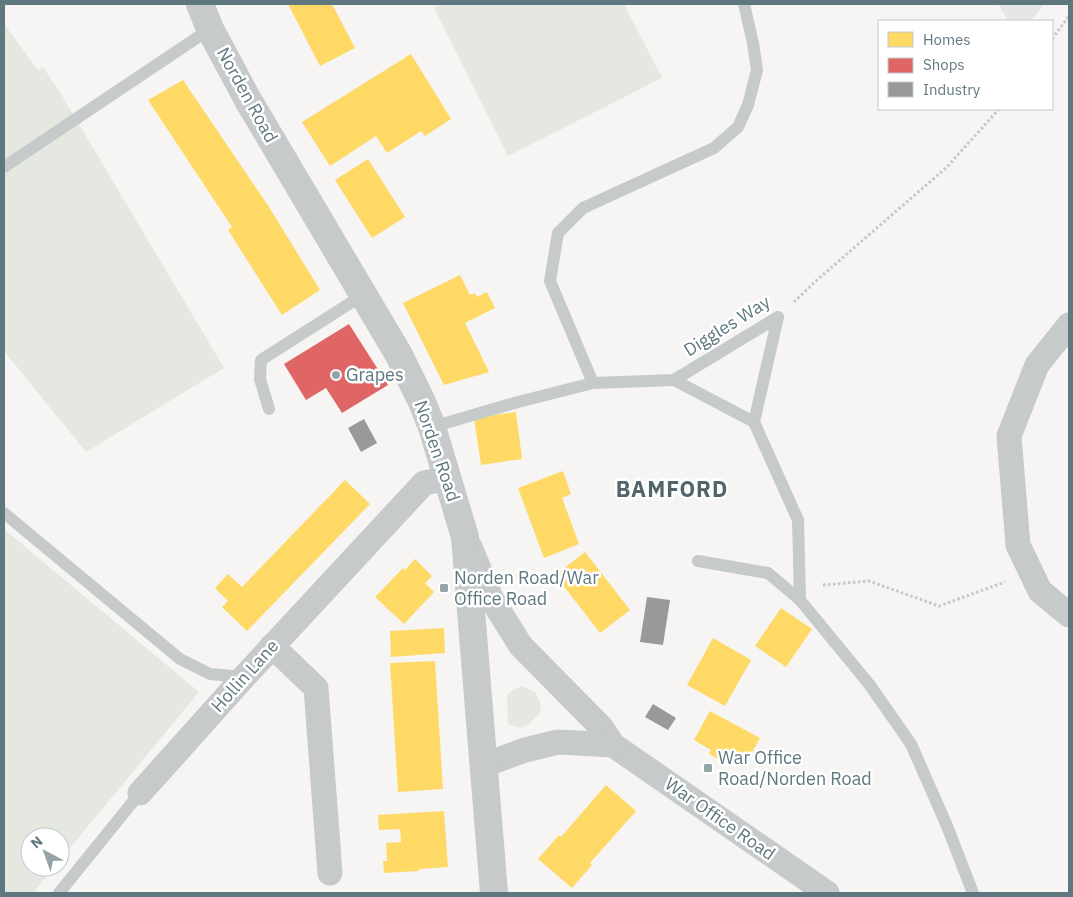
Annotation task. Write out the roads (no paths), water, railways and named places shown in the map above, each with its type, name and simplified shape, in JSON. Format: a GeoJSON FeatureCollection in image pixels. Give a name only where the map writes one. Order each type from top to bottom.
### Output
{"type":"FeatureCollection","features":[{"type":"Feature","properties":{"kind":"street","name":"Norden Road"},"geometry":{"type":"LineString","coordinates":[[200,4],[210,30],[248,100],[399,355],[432,427],[465,537],[494,893]]}},
{"type":"Feature","properties":{"kind":"street"},"geometry":{"type":"LineString","coordinates":[[1069,324],[1037,365],[1008,436],[1018,545],[1040,591],[1069,615]]}},
{"type":"Feature","properties":{"kind":"street","name":"Hollin Lane"},"geometry":{"type":"LineString","coordinates":[[140,793],[272,646],[424,484],[448,478]]}},
{"type":"Feature","properties":{"kind":"street","name":"War Office Road"},"geometry":{"type":"LineString","coordinates":[[465,537],[491,598],[521,646],[601,727],[613,745],[827,893]]}},
{"type":"Feature","properties":{"kind":"street"},"geometry":{"type":"LineString","coordinates":[[272,646],[316,688],[330,873]]}},
{"type":"Feature","properties":{"kind":"street"},"geometry":{"type":"LineString","coordinates":[[484,765],[525,750],[558,742],[613,745]]}},
{"type":"Feature","properties":{"kind":"lane"},"geometry":{"type":"LineString","coordinates":[[593,383],[550,281],[558,233],[583,208],[714,148],[738,127],[748,105],[757,70],[744,4]]}},
{"type":"Feature","properties":{"kind":"lane"},"geometry":{"type":"LineString","coordinates":[[4,168],[210,30]]}},
{"type":"Feature","properties":{"kind":"lane"},"geometry":{"type":"LineString","coordinates":[[269,409],[260,379],[261,360],[364,295]]}},
{"type":"Feature","properties":{"kind":"lane","name":"Diggles Way"},"geometry":{"type":"LineString","coordinates":[[432,427],[593,383],[674,380],[778,317],[754,422]]}},
{"type":"Feature","properties":{"kind":"lane"},"geometry":{"type":"LineString","coordinates":[[674,380],[754,422],[798,520],[800,594]]}},
{"type":"Feature","properties":{"kind":"lane"},"geometry":{"type":"LineString","coordinates":[[4,513],[180,659],[210,674],[244,677]]}},
{"type":"Feature","properties":{"kind":"lane"},"geometry":{"type":"LineString","coordinates":[[698,561],[768,573],[800,594],[869,684],[911,744],[947,826],[972,893]]}},
{"type":"Feature","properties":{"kind":"lane","name":"Hollin Lane"},"geometry":{"type":"LineString","coordinates":[[59,893],[140,793]]}},
{"type":"Feature","properties":{"kind":"place","name":"Grapes"},"geometry":{"type":"Point","coordinates":[336,375]}},
{"type":"Feature","properties":{"kind":"place","name":"Norden Road/War Office Road"},"geometry":{"type":"Point","coordinates":[444,588]}},
{"type":"Feature","properties":{"kind":"place","name":"War Office Road/Norden Road"},"geometry":{"type":"Point","coordinates":[708,768]}},
{"type":"Feature","properties":{"kind":"district","name":"BAMFORD"},"geometry":{"type":"Point","coordinates":[672,489]}}]}
